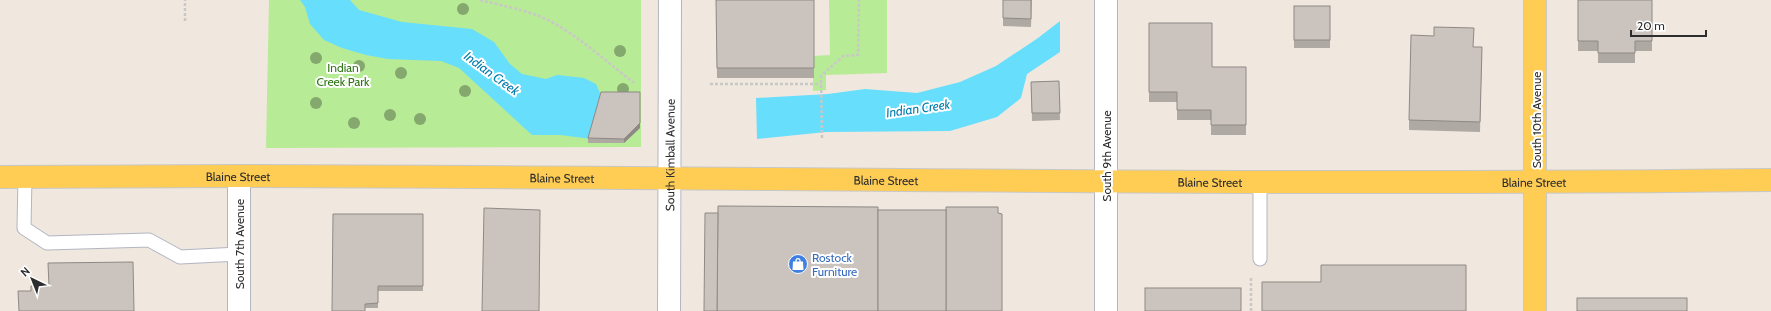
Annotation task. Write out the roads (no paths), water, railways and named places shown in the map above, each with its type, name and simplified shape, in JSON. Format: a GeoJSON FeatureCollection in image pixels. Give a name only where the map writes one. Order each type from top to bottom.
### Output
{"type":"FeatureCollection","features":[{"type":"Feature","properties":{"kind":"main road","name":"South 10th Avenue"},"geometry":{"type":"LineString","coordinates":[[1535,0],[1535,311]]}},
{"type":"Feature","properties":{"kind":"main road","name":"Blaine Street"},"geometry":{"type":"LineString","coordinates":[[0,177],[239,176],[1107,182],[1536,183],[1771,180]]}},
{"type":"Feature","properties":{"kind":"street","name":"South Kimball Avenue"},"geometry":{"type":"LineString","coordinates":[[669,311],[670,0]]}},
{"type":"Feature","properties":{"kind":"street","name":"South 9th Avenue"},"geometry":{"type":"LineString","coordinates":[[1106,0],[1106,311]]}},
{"type":"Feature","properties":{"kind":"street","name":"South 7th Avenue"},"geometry":{"type":"LineString","coordinates":[[239,176],[239,311]]}},
{"type":"Feature","properties":{"kind":"lane"},"geometry":{"type":"LineString","coordinates":[[25,177],[24,228],[47,243],[149,240],[180,257],[239,254]]}},
{"type":"Feature","properties":{"kind":"lane"},"geometry":{"type":"LineString","coordinates":[[1260,182],[1260,259]]}},
{"type":"Feature","properties":{"kind":"water","name":"Indian Creek"},"geometry":{"type":"Polygon","coordinates":[[[300,0],[350,0],[359,10],[402,22],[472,29],[494,42],[510,64],[522,74],[546,79],[557,75],[584,78],[596,84],[600,93],[602,104],[592,139],[560,135],[532,135],[459,68],[441,61],[388,59],[366,55],[342,48],[324,40],[310,24],[305,7],[300,0]]]}},
{"type":"Feature","properties":{"kind":"water","name":"Indian Creek"},"geometry":{"type":"Polygon","coordinates":[[[1060,21],[1060,52],[1027,74],[1021,98],[997,117],[950,131],[826,132],[757,139],[756,98],[828,94],[865,89],[917,93],[960,82],[996,66],[1038,38],[1060,21]]]}},
{"type":"Feature","properties":{"kind":"place","name":"Rostock Furniture"},"geometry":{"type":"Point","coordinates":[798,264]}},
{"type":"Feature","properties":{"kind":"park label","name":"Indian Creek Park"},"geometry":{"type":"Point","coordinates":[343,74]}}]}
